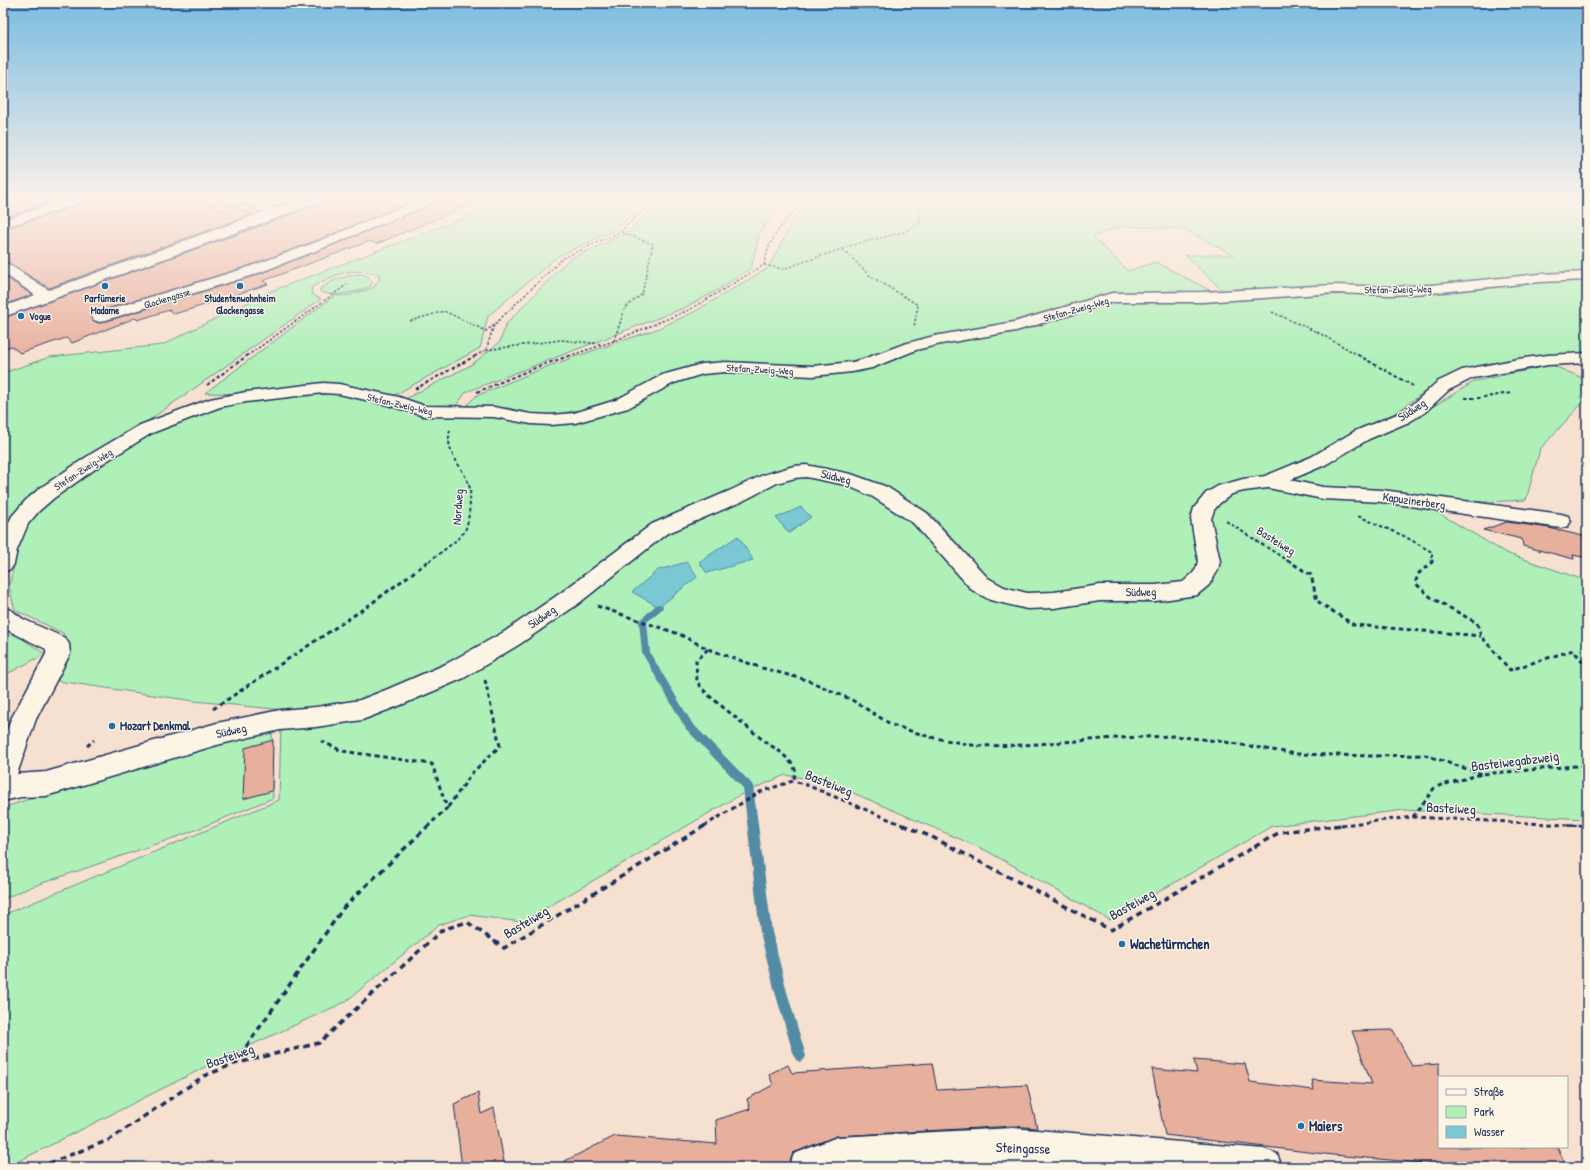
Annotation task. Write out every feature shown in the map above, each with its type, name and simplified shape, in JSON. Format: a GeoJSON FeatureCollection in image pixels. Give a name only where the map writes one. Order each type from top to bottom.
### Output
{"type":"FeatureCollection","features":[{"type":"Feature","properties":{"kind":"street"},"geometry":{"type":"LineString","coordinates":[[3,312],[47,296],[64,293],[171,253]]}},
{"type":"Feature","properties":{"kind":"street","name":"Glockengasse"},"geometry":{"type":"LineString","coordinates":[[100,318],[248,272],[298,253]]}},
{"type":"Feature","properties":{"kind":"street"},"geometry":{"type":"LineString","coordinates":[[3,267],[47,296]]}},
{"type":"Feature","properties":{"kind":"street","name":"Stefan-Zweig-Weg"},"geometry":{"type":"LineString","coordinates":[[3,564],[6,550],[19,521],[32,506],[98,458],[146,430],[178,416],[216,403],[246,397],[323,388],[340,389],[393,401],[424,411],[494,412],[531,419],[575,418],[622,404],[668,380],[702,369],[725,367],[813,371],[866,364],[910,347],[940,339],[1016,326],[1112,298],[1130,296],[1203,297],[1335,289],[1390,291],[1431,289],[1540,278],[1587,276]]}},
{"type":"Feature","properties":{"kind":"street","name":"Südweg"},"geometry":{"type":"LineString","coordinates":[[3,789],[22,785],[46,784],[217,734],[280,720],[316,717],[362,710],[427,684],[480,657],[512,638],[570,598],[659,529],[736,496],[770,479],[806,471],[851,480],[880,492],[920,518],[980,584],[998,594],[1027,601],[1054,600],[1100,593],[1156,593],[1189,589],[1201,579],[1209,561],[1201,519],[1204,508],[1213,498],[1225,490],[1243,485],[1268,482],[1318,461],[1362,435],[1403,418],[1418,409],[1443,386],[1468,374],[1518,364],[1548,360],[1582,360]]}},
{"type":"Feature","properties":{"kind":"street","name":"Kapuzinerberg"},"geometry":{"type":"LineString","coordinates":[[1268,482],[1323,493],[1382,496],[1561,521]]}},
{"type":"Feature","properties":{"kind":"street"},"geometry":{"type":"LineString","coordinates":[[3,616],[24,629],[49,638],[57,644],[58,654],[24,719],[3,776]]}},
{"type":"Feature","properties":{"kind":"street","name":"Steingasse"},"geometry":{"type":"LineString","coordinates":[[807,1167],[837,1154],[1013,1146],[1264,1167]]}},
{"type":"Feature","properties":{"kind":"path"},"geometry":{"type":"LineString","coordinates":[[410,321],[444,311],[486,331],[563,258],[575,253]]}},
{"type":"Feature","properties":{"kind":"path"},"geometry":{"type":"LineString","coordinates":[[614,341],[625,308],[642,294],[651,253]]}},
{"type":"Feature","properties":{"kind":"path"},"geometry":{"type":"LineString","coordinates":[[768,253],[764,265],[783,269],[832,253]]}},
{"type":"Feature","properties":{"kind":"path"},"geometry":{"type":"LineString","coordinates":[[847,253],[869,275],[918,305],[910,347]]}},
{"type":"Feature","properties":{"kind":"path","name":"Nordweg"},"geometry":{"type":"LineString","coordinates":[[212,710],[368,606],[456,540],[466,530],[470,490],[466,478],[453,459],[447,437],[454,412],[470,395],[542,365],[601,344],[614,341],[688,310],[764,265]]}},
{"type":"Feature","properties":{"kind":"path"},"geometry":{"type":"LineString","coordinates":[[203,388],[304,314],[349,284]]}},
{"type":"Feature","properties":{"kind":"path"},"geometry":{"type":"LineString","coordinates":[[1272,311],[1319,333],[1432,396],[1478,398],[1511,393]]}},
{"type":"Feature","properties":{"kind":"path"},"geometry":{"type":"LineString","coordinates":[[486,350],[494,325]]}},
{"type":"Feature","properties":{"kind":"path"},"geometry":{"type":"LineString","coordinates":[[393,401],[486,350],[561,340],[601,344]]}},
{"type":"Feature","properties":{"kind":"path","name":"Basteiweg"},"geometry":{"type":"LineString","coordinates":[[1204,508],[1311,576],[1317,602],[1354,625],[1481,636]]}},
{"type":"Feature","properties":{"kind":"path"},"geometry":{"type":"LineString","coordinates":[[1351,514],[1365,518],[1404,536],[1432,552],[1432,562],[1419,572],[1415,583],[1432,598],[1477,623],[1481,636],[1510,670],[1573,650],[1587,667]]}},
{"type":"Feature","properties":{"kind":"path"},"geometry":{"type":"LineString","coordinates":[[570,598],[679,634],[708,649],[762,668],[807,680],[852,700],[892,726],[930,737],[977,746],[1024,745],[1117,738],[1174,736],[1219,741],[1296,754],[1371,756],[1425,755],[1482,774]]}},
{"type":"Feature","properties":{"kind":"path"},"geometry":{"type":"LineString","coordinates":[[708,649],[696,660],[697,682],[707,694],[729,713],[763,740],[782,752],[793,765],[796,772],[794,781]]}},
{"type":"Feature","properties":{"kind":"path"},"geometry":{"type":"LineString","coordinates":[[234,1064],[344,907],[448,808],[473,772],[500,746],[480,657]]}},
{"type":"Feature","properties":{"kind":"path"},"geometry":{"type":"LineString","coordinates":[[280,720],[342,751],[432,764],[448,808]]}},
{"type":"Feature","properties":{"kind":"path","name":"Basteiwegabzweig"},"geometry":{"type":"LineString","coordinates":[[1413,817],[1435,787],[1482,774],[1587,764]]}},
{"type":"Feature","properties":{"kind":"path","name":"Basteiweg"},"geometry":{"type":"LineString","coordinates":[[39,1167],[109,1140],[204,1076],[234,1064],[319,1043],[442,930],[467,922],[504,948],[760,792],[794,781],[932,838],[1111,930],[1280,832],[1413,817],[1587,826]]}},
{"type":"Feature","properties":{"kind":"green space"},"geometry":{"type":"Polygon","coordinates":[[[373,253],[565,253],[558,256],[488,316],[480,348],[391,397],[336,386],[248,394],[205,393],[334,296],[349,295],[373,288],[379,280],[380,275],[370,272],[352,271],[336,275],[319,283],[311,288],[312,294],[321,299],[145,423],[73,470],[3,542],[3,373],[50,357],[162,345],[269,292],[373,253]]]}},
{"type":"Feature","properties":{"kind":"green space"},"geometry":{"type":"Polygon","coordinates":[[[584,253],[755,253],[751,268],[716,291],[684,308],[466,392],[453,410],[427,409],[403,400],[471,365],[500,342],[506,324],[568,260],[584,253]]]}},
{"type":"Feature","properties":{"kind":"green space"},"geometry":{"type":"Polygon","coordinates":[[[776,253],[1109,253],[1128,271],[1156,262],[1215,293],[1174,291],[1118,295],[1012,324],[899,345],[874,355],[840,364],[810,368],[708,365],[678,371],[660,377],[614,400],[551,416],[533,416],[509,408],[464,408],[476,396],[551,365],[657,329],[694,312],[768,268],[776,253]]]}},
{"type":"Feature","properties":{"kind":"green space"},"geometry":{"type":"Polygon","coordinates":[[[1229,253],[1587,253],[1587,274],[1581,275],[1566,271],[1533,277],[1458,284],[1424,284],[1390,288],[1276,288],[1225,293],[1185,255],[1234,255],[1229,253]]]}},
{"type":"Feature","properties":{"kind":"green space"},"geometry":{"type":"Polygon","coordinates":[[[357,274],[368,276],[372,281],[371,286],[344,294],[329,294],[323,293],[319,290],[337,279],[357,274]]]}},
{"type":"Feature","properties":{"kind":"green space"},"geometry":{"type":"Polygon","coordinates":[[[1587,278],[1587,355],[1485,366],[1453,374],[1435,384],[1397,412],[1356,433],[1310,460],[1262,479],[1204,496],[1201,561],[1192,580],[1150,588],[1025,596],[997,588],[931,514],[887,487],[808,467],[655,525],[562,593],[472,652],[358,703],[285,710],[194,701],[58,681],[68,646],[63,633],[15,610],[9,587],[22,530],[34,511],[118,452],[177,419],[239,401],[297,393],[335,392],[469,415],[572,422],[684,377],[727,370],[823,373],[861,372],[877,367],[907,352],[968,337],[1021,328],[1126,300],[1440,292],[1515,283],[1587,278]]]}},
{"type":"Feature","properties":{"kind":"green space"},"geometry":{"type":"Polygon","coordinates":[[[1552,365],[1587,380],[1587,398],[1540,449],[1526,500],[1484,502],[1349,489],[1307,487],[1290,478],[1424,412],[1475,381],[1552,365]]]}},
{"type":"Feature","properties":{"kind":"green space"},"geometry":{"type":"Polygon","coordinates":[[[802,474],[843,482],[916,519],[990,596],[1192,592],[1208,512],[1228,492],[1264,486],[1428,507],[1506,553],[1587,581],[1587,819],[1404,810],[1272,826],[1110,920],[985,850],[828,782],[785,775],[740,795],[522,922],[469,915],[439,925],[345,1002],[223,1058],[7,1167],[3,1167],[3,915],[279,800],[281,727],[422,692],[661,533],[773,482],[802,474]]]}},
{"type":"Feature","properties":{"kind":"green space"},"geometry":{"type":"Polygon","coordinates":[[[3,626],[45,654],[3,676],[3,626]]]}},
{"type":"Feature","properties":{"kind":"green space"},"geometry":{"type":"Polygon","coordinates":[[[272,726],[273,798],[188,833],[31,887],[3,899],[3,808],[128,765],[272,726]]]}},
{"type":"Feature","properties":{"kind":"water"},"geometry":{"type":"Polygon","coordinates":[[[801,507],[811,517],[789,533],[776,518],[801,507]]]}},
{"type":"Feature","properties":{"kind":"water"},"geometry":{"type":"Polygon","coordinates":[[[738,536],[753,560],[707,573],[699,562],[738,536]]]}},
{"type":"Feature","properties":{"kind":"water"},"geometry":{"type":"Polygon","coordinates":[[[687,562],[697,577],[659,607],[632,592],[658,570],[687,562]]]}},
{"type":"Feature","properties":{"kind":"building"},"geometry":{"type":"Polygon","coordinates":[[[3,253],[147,253],[49,288],[9,263],[3,262],[3,253]]]}},
{"type":"Feature","properties":{"kind":"building"},"geometry":{"type":"Polygon","coordinates":[[[186,253],[284,253],[243,268],[94,313],[91,318],[100,323],[254,276],[312,253],[339,253],[263,281],[268,284],[174,314],[169,310],[138,320],[135,318],[72,343],[66,338],[20,353],[11,346],[3,349],[3,318],[186,253]]]}},
{"type":"Feature","properties":{"kind":"building"},"geometry":{"type":"Polygon","coordinates":[[[3,275],[32,295],[3,305],[3,275]]]}},
{"type":"Feature","properties":{"kind":"building"},"geometry":{"type":"Polygon","coordinates":[[[1507,522],[1549,528],[1587,537],[1587,558],[1573,555],[1574,559],[1523,546],[1522,539],[1483,530],[1507,522]]]}},
{"type":"Feature","properties":{"kind":"building"},"geometry":{"type":"Polygon","coordinates":[[[273,740],[272,791],[243,799],[245,748],[273,740]]]}},
{"type":"Feature","properties":{"kind":"building"},"geometry":{"type":"Polygon","coordinates":[[[1393,1030],[1412,1066],[1439,1064],[1438,1148],[1558,1148],[1567,1167],[1470,1167],[1333,1155],[1165,1135],[1152,1069],[1197,1073],[1194,1060],[1245,1064],[1250,1082],[1314,1090],[1312,1080],[1372,1084],[1352,1031],[1393,1030]]]}},
{"type":"Feature","properties":{"kind":"building"},"geometry":{"type":"Polygon","coordinates":[[[932,1063],[937,1090],[1027,1085],[1037,1128],[1013,1126],[837,1136],[793,1153],[789,1164],[784,1167],[553,1167],[615,1136],[717,1144],[716,1120],[750,1109],[747,1099],[773,1085],[769,1074],[788,1065],[792,1073],[932,1063]]]}},
{"type":"Feature","properties":{"kind":"building"},"geometry":{"type":"Polygon","coordinates":[[[478,1093],[481,1114],[494,1108],[505,1167],[462,1167],[454,1104],[478,1093]]]}},
{"type":"Feature","properties":{"kind":"waterway"},"geometry":{"type":"LineString","coordinates":[[659,607],[643,621],[646,653],[689,726],[748,786],[766,932],[781,992],[800,1056]]}},
{"type":"Feature","properties":{"kind":"place","name":"Parfümerie Madame"},"geometry":{"type":"Point","coordinates":[105,286]}},
{"type":"Feature","properties":{"kind":"place","name":"Studentenwohnheim Glockengasse"},"geometry":{"type":"Point","coordinates":[240,286]}},
{"type":"Feature","properties":{"kind":"place","name":"Vogue"},"geometry":{"type":"Point","coordinates":[21,316]}},
{"type":"Feature","properties":{"kind":"place","name":"Mozart Denkmal"},"geometry":{"type":"Point","coordinates":[112,726]}},
{"type":"Feature","properties":{"kind":"place","name":"Wachetürmchen"},"geometry":{"type":"Point","coordinates":[1122,944]}},
{"type":"Feature","properties":{"kind":"place","name":"Maiers"},"geometry":{"type":"Point","coordinates":[1301,1126]}}]}
